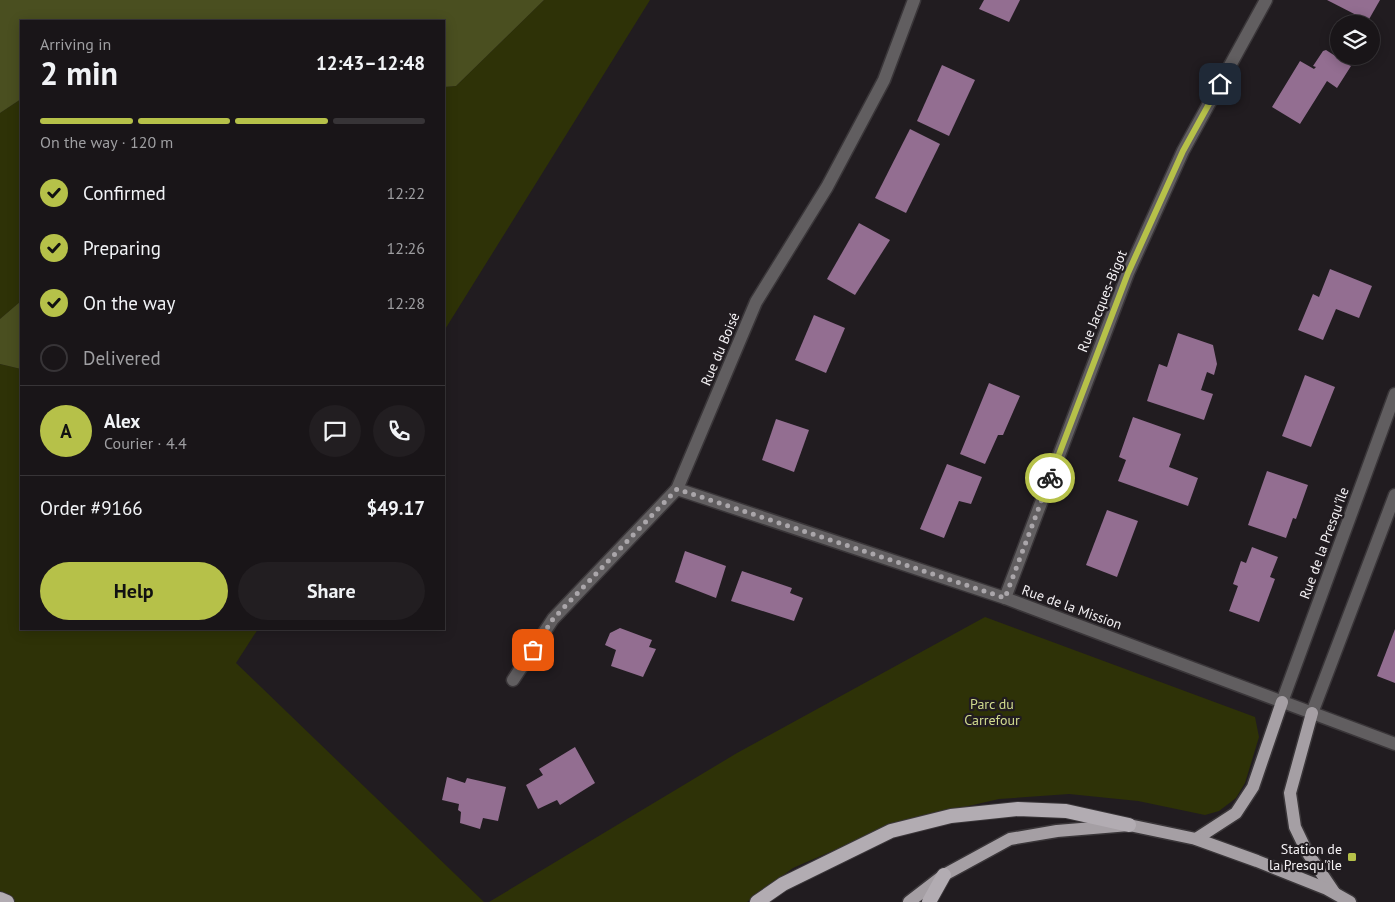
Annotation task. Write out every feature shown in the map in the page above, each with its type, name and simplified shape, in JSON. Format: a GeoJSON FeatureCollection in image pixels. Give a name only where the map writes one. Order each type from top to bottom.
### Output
{"type":"FeatureCollection","features":[{"type":"Feature","properties":{"kind":"highway"},"geometry":{"type":"LineString","coordinates":[[757,902],[783,884],[891,831],[952,816],[1018,809],[1066,811],[1130,825]]}},
{"type":"Feature","properties":{"kind":"highway"},"geometry":{"type":"LineString","coordinates":[[930,902],[944,875]]}},
{"type":"Feature","properties":{"kind":"highway"},"geometry":{"type":"LineString","coordinates":[[0,900],[7,902]]}},
{"type":"Feature","properties":{"kind":"main road"},"geometry":{"type":"LineString","coordinates":[[1196,839],[1236,813],[1252,787],[1282,702]]}},
{"type":"Feature","properties":{"kind":"main road"},"geometry":{"type":"LineString","coordinates":[[1312,713],[1290,792],[1295,827],[1307,852],[1334,892]]}},
{"type":"Feature","properties":{"kind":"main road"},"geometry":{"type":"LineString","coordinates":[[909,902],[944,875],[1010,839],[1057,831],[1130,825],[1196,839],[1334,892],[1350,902]]}},
{"type":"Feature","properties":{"kind":"street","name":"Rue du Boisé"},"geometry":{"type":"LineString","coordinates":[[513,680],[553,619],[677,489],[756,302],[827,187],[884,80],[914,0]]}},
{"type":"Feature","properties":{"kind":"street","name":"Rue Jacques-Bigot"},"geometry":{"type":"LineString","coordinates":[[1005,598],[1128,273],[1183,151],[1266,0]]}},
{"type":"Feature","properties":{"kind":"street","name":"Rue de la Presqu'île"},"geometry":{"type":"LineString","coordinates":[[1282,702],[1395,394]]}},
{"type":"Feature","properties":{"kind":"street","name":"Rue de la Mission"},"geometry":{"type":"LineString","coordinates":[[677,489],[1005,598],[1395,744]]}},
{"type":"Feature","properties":{"kind":"street"},"geometry":{"type":"LineString","coordinates":[[1312,713],[1395,494]]}},
{"type":"Feature","properties":{"kind":"green space"},"geometry":{"type":"Polygon","coordinates":[[[544,0],[650,0],[445,329],[445,87],[456,86],[544,0]]]}},
{"type":"Feature","properties":{"kind":"green space"},"geometry":{"type":"Polygon","coordinates":[[[20,100],[20,302],[0,319],[0,113],[20,100]]]}},
{"type":"Feature","properties":{"kind":"green space"},"geometry":{"type":"Polygon","coordinates":[[[0,364],[20,369],[20,630],[257,630],[236,663],[484,902],[0,902],[0,364]]]}},
{"type":"Feature","properties":{"kind":"green space","name":"Parc du Carrefour"},"geometry":{"type":"Polygon","coordinates":[[[985,617],[1255,717],[1259,737],[1245,783],[1236,798],[1219,811],[1205,815],[1138,801],[1069,794],[999,799],[899,822],[793,868],[747,902],[489,902],[737,753],[985,617]]]}},
{"type":"Feature","properties":{"kind":"shaded area"},"geometry":{"type":"Polygon","coordinates":[[[0,0],[544,0],[456,86],[445,87],[445,20],[20,20],[20,100],[0,113],[0,0]]]}},
{"type":"Feature","properties":{"kind":"shaded area"},"geometry":{"type":"Polygon","coordinates":[[[20,302],[20,369],[0,364],[0,319],[20,302]]]}},
{"type":"Feature","properties":{"kind":"building"},"geometry":{"type":"Polygon","coordinates":[[[984,0],[1020,0],[1009,22],[979,9],[984,0]]]}},
{"type":"Feature","properties":{"kind":"building"},"geometry":{"type":"Polygon","coordinates":[[[1327,0],[1380,0],[1371,15],[1356,15],[1327,0]]]}},
{"type":"Feature","properties":{"kind":"building"},"geometry":{"type":"Polygon","coordinates":[[[1326,50],[1330,53],[1330,65],[1351,66],[1337,88],[1327,81],[1300,124],[1272,107],[1300,61],[1314,69],[1316,67],[1313,66],[1323,51],[1326,50]]]}},
{"type":"Feature","properties":{"kind":"building"},"geometry":{"type":"Polygon","coordinates":[[[942,65],[975,80],[949,136],[917,121],[942,65]]]}},
{"type":"Feature","properties":{"kind":"building"},"geometry":{"type":"Polygon","coordinates":[[[910,129],[940,144],[906,213],[875,198],[910,129]]]}},
{"type":"Feature","properties":{"kind":"building"},"geometry":{"type":"Polygon","coordinates":[[[859,223],[890,240],[855,295],[827,279],[859,223]]]}},
{"type":"Feature","properties":{"kind":"building"},"geometry":{"type":"Polygon","coordinates":[[[1330,269],[1372,286],[1359,318],[1336,309],[1323,340],[1298,330],[1313,294],[1319,297],[1330,269]]]}},
{"type":"Feature","properties":{"kind":"building"},"geometry":{"type":"Polygon","coordinates":[[[814,315],[845,328],[826,373],[795,360],[814,315]]]}},
{"type":"Feature","properties":{"kind":"building"},"geometry":{"type":"Polygon","coordinates":[[[1178,333],[1213,345],[1217,364],[1214,375],[1207,372],[1201,390],[1213,394],[1204,420],[1147,401],[1159,364],[1167,367],[1178,333]]]}},
{"type":"Feature","properties":{"kind":"building"},"geometry":{"type":"Polygon","coordinates":[[[1305,375],[1335,387],[1311,447],[1282,436],[1305,375]]]}},
{"type":"Feature","properties":{"kind":"building"},"geometry":{"type":"Polygon","coordinates":[[[989,383],[1020,396],[1003,435],[998,435],[985,464],[960,454],[989,383]]]}},
{"type":"Feature","properties":{"kind":"building"},"geometry":{"type":"Polygon","coordinates":[[[1133,417],[1181,434],[1169,467],[1198,478],[1188,506],[1118,481],[1126,460],[1119,457],[1133,417]]]}},
{"type":"Feature","properties":{"kind":"building"},"geometry":{"type":"Polygon","coordinates":[[[776,419],[809,430],[794,472],[762,460],[776,419]]]}},
{"type":"Feature","properties":{"kind":"building"},"geometry":{"type":"Polygon","coordinates":[[[947,464],[982,477],[971,504],[959,501],[944,538],[920,529],[947,464]]]}},
{"type":"Feature","properties":{"kind":"building"},"geometry":{"type":"Polygon","coordinates":[[[1267,471],[1308,485],[1296,519],[1293,518],[1286,538],[1248,525],[1267,471]]]}},
{"type":"Feature","properties":{"kind":"building"},"geometry":{"type":"Polygon","coordinates":[[[1107,510],[1138,521],[1117,577],[1086,565],[1107,510]]]}},
{"type":"Feature","properties":{"kind":"building"},"geometry":{"type":"Polygon","coordinates":[[[1252,547],[1278,557],[1270,577],[1275,579],[1259,622],[1229,611],[1238,586],[1233,584],[1241,561],[1246,563],[1252,547]]]}},
{"type":"Feature","properties":{"kind":"building"},"geometry":{"type":"Polygon","coordinates":[[[685,551],[726,566],[716,598],[675,582],[685,551]]]}},
{"type":"Feature","properties":{"kind":"building"},"geometry":{"type":"Polygon","coordinates":[[[742,571],[792,588],[790,593],[803,598],[794,621],[731,601],[742,571]]]}},
{"type":"Feature","properties":{"kind":"building"},"geometry":{"type":"Polygon","coordinates":[[[620,628],[652,640],[649,647],[656,649],[643,677],[611,666],[616,650],[605,645],[610,633],[620,628]]]}},
{"type":"Feature","properties":{"kind":"building"},"geometry":{"type":"Polygon","coordinates":[[[1395,629],[1395,683],[1377,676],[1395,629]]]}},
{"type":"Feature","properties":{"kind":"building"},"geometry":{"type":"Polygon","coordinates":[[[575,747],[595,783],[560,805],[557,800],[538,809],[526,785],[543,775],[539,769],[575,747]]]}},
{"type":"Feature","properties":{"kind":"building"},"geometry":{"type":"Polygon","coordinates":[[[447,777],[465,783],[467,778],[506,787],[498,821],[483,818],[480,829],[460,823],[461,812],[458,810],[459,804],[442,800],[447,777]]]}},
{"type":"Feature","properties":{"kind":"way so far"},"geometry":{"type":"LineString","coordinates":[[533,650],[553,619],[677,489],[1005,598],[1050,478]]}},
{"type":"Feature","properties":{"kind":"place","name":"Station de la Presqu'île"},"geometry":{"type":"Point","coordinates":[1352,857]}},
{"type":"Feature","properties":{"kind":"route"},"geometry":{"type":"LineString","coordinates":[[1050,478],[1128,273],[1183,151],[1220,84]]}}]}
